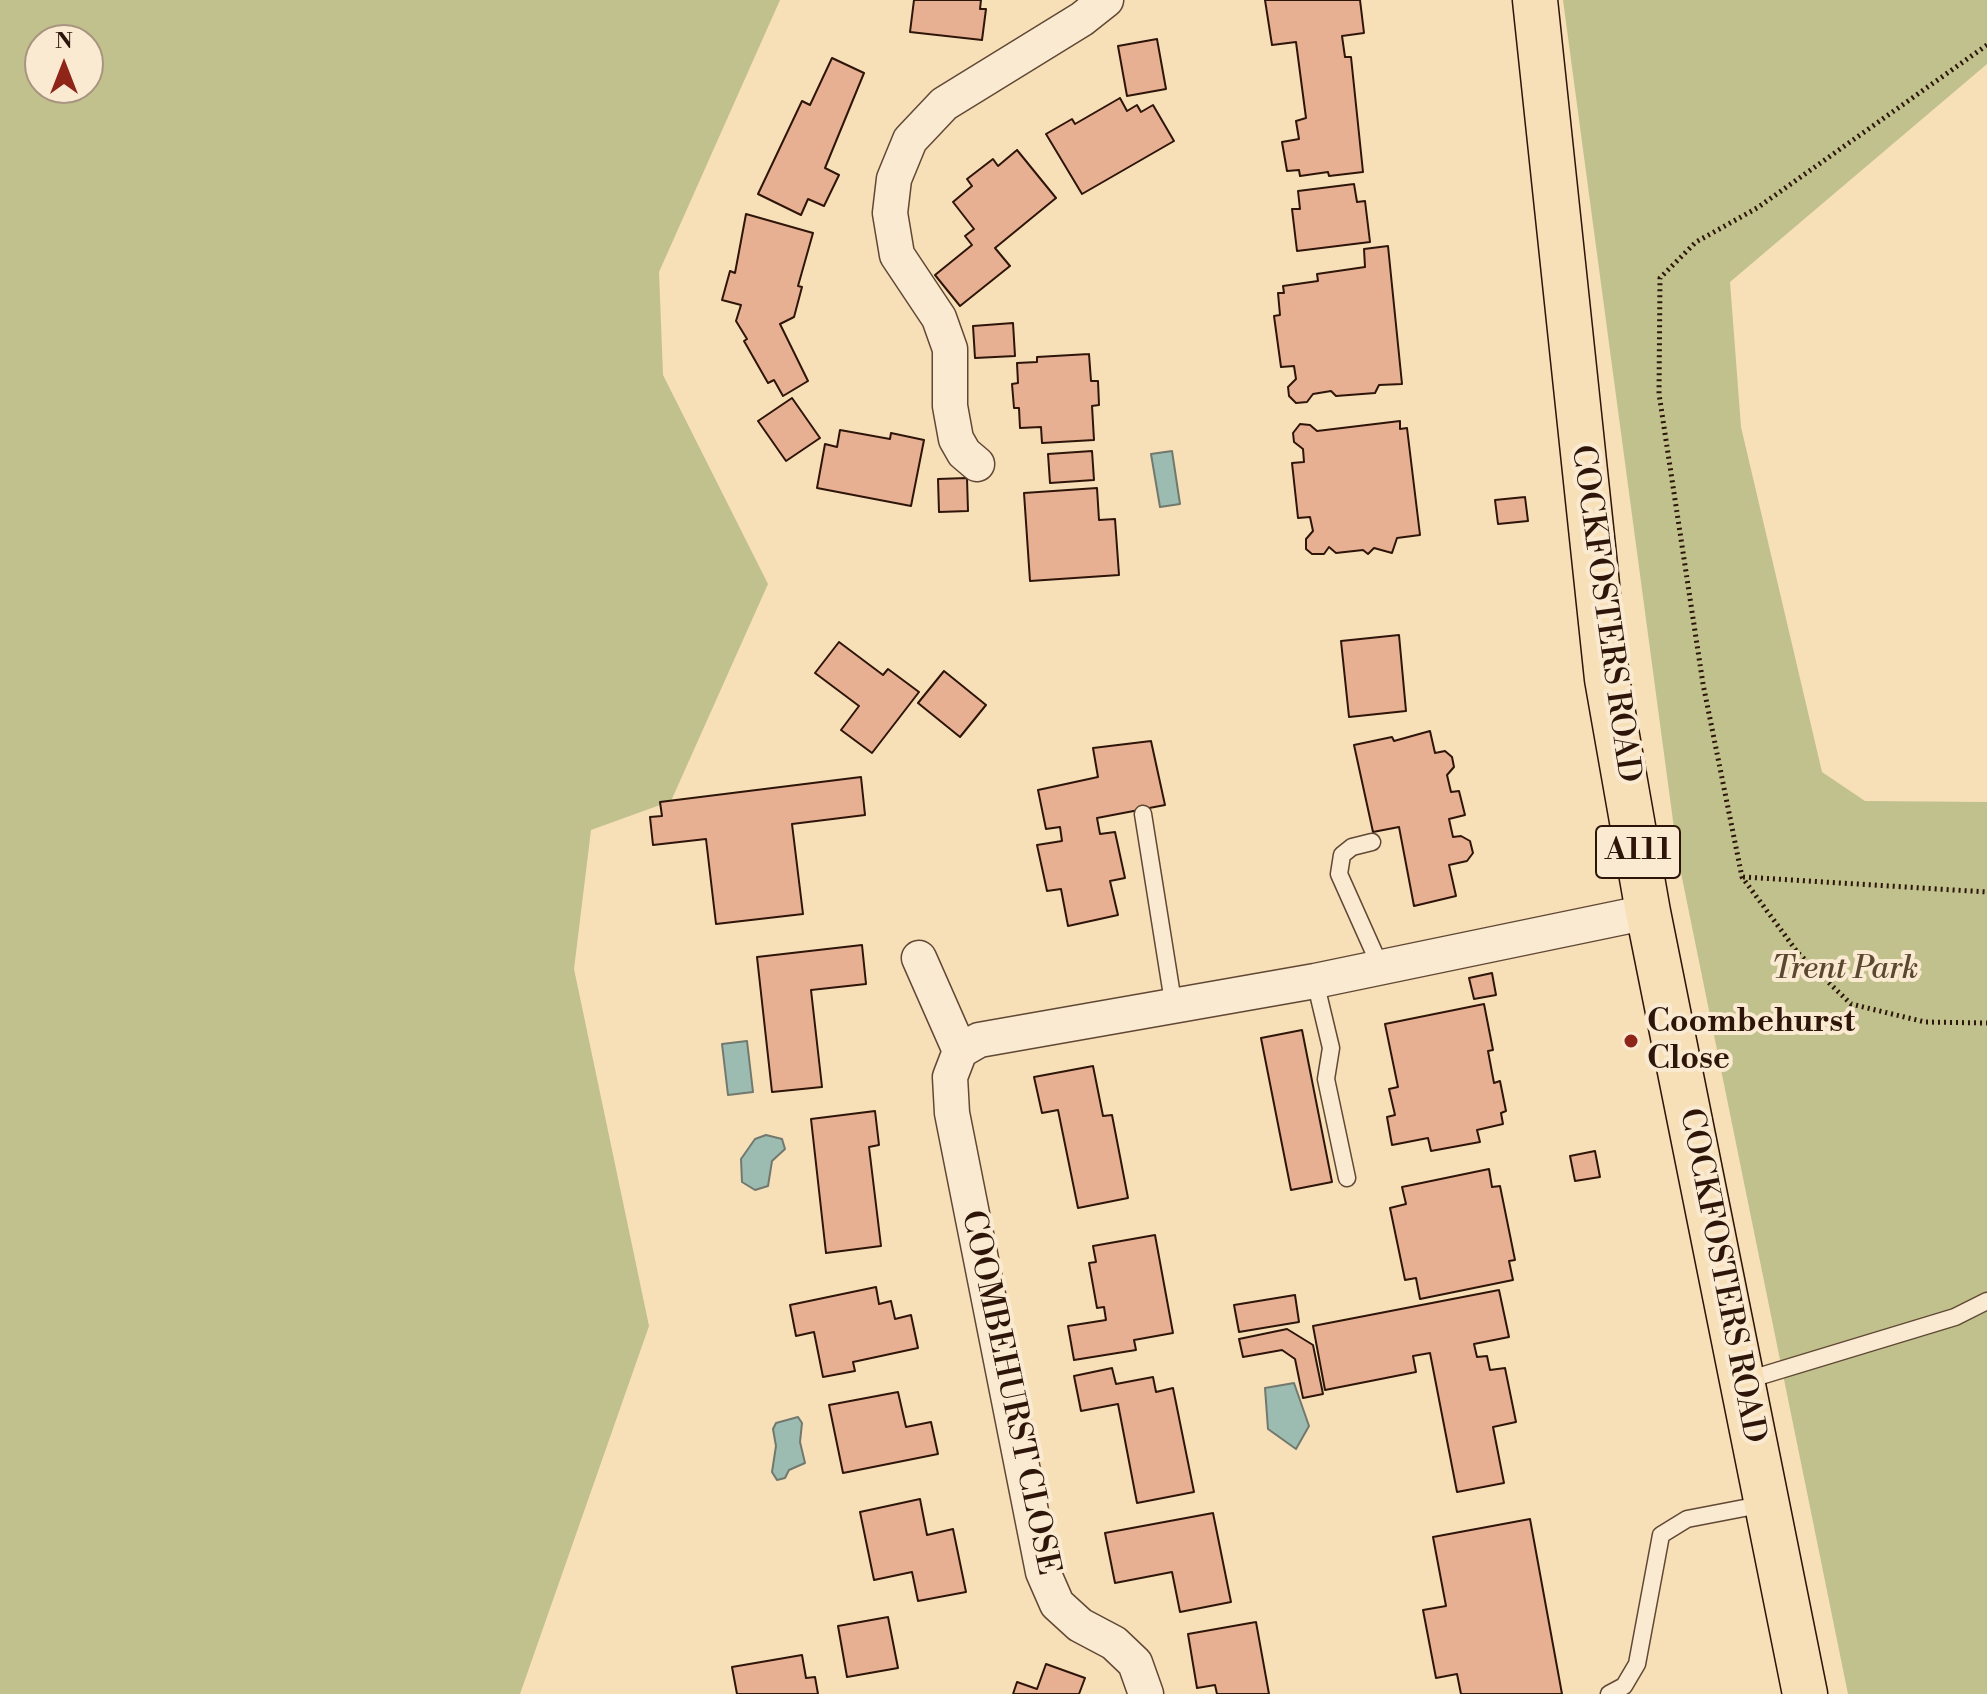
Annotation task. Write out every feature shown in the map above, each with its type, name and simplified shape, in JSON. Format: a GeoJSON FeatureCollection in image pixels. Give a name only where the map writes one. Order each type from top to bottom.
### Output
{"type":"FeatureCollection","features":[{"type":"Feature","properties":{"kind":"main road","name":"COCKFOSTERS ROAD"},"geometry":{"type":"LineString","coordinates":[[1535,0],[1607,679],[1648,912],[1805,1694]]}},
{"type":"Feature","properties":{"kind":"street"},"geometry":{"type":"LineString","coordinates":[[977,464],[964,453],[956,439],[950,406],[950,349],[939,318],[897,255],[890,213],[894,179],[910,140],[944,104],[1106,0]]}},
{"type":"Feature","properties":{"kind":"street"},"geometry":{"type":"LineString","coordinates":[[919,958],[960,1051],[979,1040],[1174,1008],[1648,912]]}},
{"type":"Feature","properties":{"kind":"street","name":"COOMBEHURST CLOSE"},"geometry":{"type":"LineString","coordinates":[[960,1051],[950,1077],[952,1113],[1043,1572],[1057,1604],[1080,1625],[1114,1643],[1135,1663],[1146,1694]]}},
{"type":"Feature","properties":{"kind":"lane"},"geometry":{"type":"LineString","coordinates":[[1143,814],[1174,1008]]}},
{"type":"Feature","properties":{"kind":"lane"},"geometry":{"type":"LineString","coordinates":[[1372,842],[1352,847],[1342,855],[1339,874],[1381,968]]}},
{"type":"Feature","properties":{"kind":"lane"},"geometry":{"type":"LineString","coordinates":[[1315,981],[1331,1048],[1326,1079],[1347,1178]]}},
{"type":"Feature","properties":{"kind":"lane"},"geometry":{"type":"LineString","coordinates":[[1742,1381],[1955,1317],[1987,1301]]}},
{"type":"Feature","properties":{"kind":"lane"},"geometry":{"type":"LineString","coordinates":[[1609,1694],[1624,1686],[1637,1664],[1661,1535],[1687,1519],[1766,1504]]}},
{"type":"Feature","properties":{"kind":"path"},"geometry":{"type":"LineString","coordinates":[[1987,45],[1757,208],[1696,242],[1660,278],[1659,394],[1703,684],[1742,877],[1798,953],[1851,1004],[1925,1022],[1987,1023]]}},
{"type":"Feature","properties":{"kind":"path"},"geometry":{"type":"LineString","coordinates":[[1742,877],[1987,892]]}},
{"type":"Feature","properties":{"kind":"green space"},"geometry":{"type":"Polygon","coordinates":[[[0,0],[780,0],[659,272],[663,375],[768,584],[671,801],[591,830],[574,969],[649,1326],[520,1694],[0,1694],[0,0]]]}},
{"type":"Feature","properties":{"kind":"green space","name":"Trent Park"},"geometry":{"type":"Polygon","coordinates":[[[1563,0],[1987,0],[1987,64],[1730,282],[1741,427],[1822,772],[1865,801],[1987,802],[1987,1694],[1848,1694],[1678,858],[1563,0]]]}},
{"type":"Feature","properties":{"kind":"water"},"geometry":{"type":"Polygon","coordinates":[[[1172,451],[1180,504],[1160,507],[1151,454],[1172,451]]]}},
{"type":"Feature","properties":{"kind":"water"},"geometry":{"type":"Polygon","coordinates":[[[747,1041],[753,1092],[728,1095],[722,1044],[747,1041]]]}},
{"type":"Feature","properties":{"kind":"water"},"geometry":{"type":"Polygon","coordinates":[[[766,1135],[782,1139],[785,1149],[772,1161],[768,1186],[755,1190],[742,1182],[741,1159],[755,1139],[766,1135]]]}},
{"type":"Feature","properties":{"kind":"water"},"geometry":{"type":"Polygon","coordinates":[[[1294,1383],[1309,1426],[1296,1449],[1268,1429],[1265,1388],[1294,1383]]]}},
{"type":"Feature","properties":{"kind":"water"},"geometry":{"type":"Polygon","coordinates":[[[798,1417],[802,1423],[800,1442],[805,1463],[789,1470],[785,1478],[777,1480],[772,1472],[776,1446],[773,1429],[776,1423],[798,1417]]]}},
{"type":"Feature","properties":{"kind":"building"},"geometry":{"type":"Polygon","coordinates":[[[914,0],[981,0],[980,9],[986,9],[982,40],[910,32],[914,0]]]}},
{"type":"Feature","properties":{"kind":"building"},"geometry":{"type":"Polygon","coordinates":[[[1265,0],[1360,0],[1364,33],[1342,36],[1345,57],[1351,57],[1363,172],[1300,176],[1299,170],[1287,171],[1282,142],[1299,139],[1296,121],[1306,118],[1296,42],[1272,45],[1265,0]]]}},
{"type":"Feature","properties":{"kind":"building"},"geometry":{"type":"Polygon","coordinates":[[[1157,39],[1166,89],[1127,96],[1118,46],[1157,39]]]}},
{"type":"Feature","properties":{"kind":"building"},"geometry":{"type":"Polygon","coordinates":[[[832,58],[864,73],[825,168],[839,175],[824,206],[808,199],[801,215],[758,194],[802,101],[810,105],[832,58]]]}},
{"type":"Feature","properties":{"kind":"building"},"geometry":{"type":"Polygon","coordinates":[[[1120,98],[1127,111],[1137,105],[1141,112],[1153,105],[1174,141],[1082,194],[1046,134],[1072,119],[1075,124],[1120,98]]]}},
{"type":"Feature","properties":{"kind":"building"},"geometry":{"type":"Polygon","coordinates":[[[1017,150],[1056,198],[995,248],[1010,266],[960,306],[935,275],[972,245],[965,236],[974,229],[953,202],[972,186],[967,179],[993,159],[998,166],[1017,150]]]}},
{"type":"Feature","properties":{"kind":"building"},"geometry":{"type":"Polygon","coordinates":[[[1354,184],[1357,202],[1365,201],[1370,242],[1297,251],[1292,209],[1300,209],[1298,191],[1354,184]]]}},
{"type":"Feature","properties":{"kind":"building"},"geometry":{"type":"Polygon","coordinates":[[[746,214],[813,233],[798,286],[802,287],[794,317],[780,324],[808,381],[783,396],[774,380],[768,383],[744,341],[747,339],[736,321],[741,305],[722,300],[730,271],[735,273],[746,214]]]}},
{"type":"Feature","properties":{"kind":"building"},"geometry":{"type":"Polygon","coordinates":[[[1388,246],[1402,384],[1379,385],[1375,393],[1336,396],[1331,391],[1313,394],[1307,402],[1296,403],[1289,396],[1288,387],[1296,379],[1294,366],[1281,367],[1274,316],[1280,315],[1278,293],[1284,293],[1283,286],[1318,281],[1317,274],[1365,267],[1364,249],[1388,246]]]}},
{"type":"Feature","properties":{"kind":"building"},"geometry":{"type":"Polygon","coordinates":[[[1013,323],[1015,356],[975,358],[973,326],[1013,323]]]}},
{"type":"Feature","properties":{"kind":"building"},"geometry":{"type":"Polygon","coordinates":[[[1089,354],[1091,381],[1098,381],[1099,405],[1092,406],[1094,440],[1042,443],[1041,427],[1020,428],[1019,408],[1014,408],[1012,384],[1018,383],[1017,363],[1037,362],[1037,357],[1089,354]]]}},
{"type":"Feature","properties":{"kind":"building"},"geometry":{"type":"Polygon","coordinates":[[[792,398],[820,438],[786,461],[758,421],[792,398]]]}},
{"type":"Feature","properties":{"kind":"building"},"geometry":{"type":"Polygon","coordinates":[[[1400,421],[1400,429],[1407,428],[1420,535],[1397,538],[1392,553],[1374,548],[1368,554],[1363,550],[1336,553],[1329,547],[1324,554],[1312,554],[1306,549],[1306,539],[1313,531],[1310,517],[1298,518],[1292,463],[1304,462],[1303,449],[1294,442],[1293,433],[1300,424],[1310,425],[1317,431],[1400,421]]]}},
{"type":"Feature","properties":{"kind":"building"},"geometry":{"type":"Polygon","coordinates":[[[840,430],[890,439],[891,433],[924,440],[911,506],[817,488],[825,444],[837,447],[840,430]]]}},
{"type":"Feature","properties":{"kind":"building"},"geometry":{"type":"Polygon","coordinates":[[[1092,451],[1094,480],[1050,483],[1048,454],[1092,451]]]}},
{"type":"Feature","properties":{"kind":"building"},"geometry":{"type":"Polygon","coordinates":[[[967,478],[968,511],[939,512],[938,479],[967,478]]]}},
{"type":"Feature","properties":{"kind":"building"},"geometry":{"type":"Polygon","coordinates":[[[1097,488],[1099,520],[1115,519],[1119,575],[1030,581],[1024,493],[1097,488]]]}},
{"type":"Feature","properties":{"kind":"building"},"geometry":{"type":"Polygon","coordinates":[[[1525,497],[1528,521],[1498,524],[1495,500],[1525,497]]]}},
{"type":"Feature","properties":{"kind":"building"},"geometry":{"type":"Polygon","coordinates":[[[1399,635],[1406,711],[1349,717],[1341,641],[1399,635]]]}},
{"type":"Feature","properties":{"kind":"building"},"geometry":{"type":"Polygon","coordinates":[[[839,642],[883,675],[888,669],[919,692],[872,753],[841,730],[859,706],[815,673],[839,642]]]}},
{"type":"Feature","properties":{"kind":"building"},"geometry":{"type":"Polygon","coordinates":[[[944,671],[986,705],[960,737],[918,703],[944,671]]]}},
{"type":"Feature","properties":{"kind":"building"},"geometry":{"type":"Polygon","coordinates":[[[1430,731],[1435,753],[1445,751],[1452,757],[1454,767],[1447,775],[1451,792],[1459,791],[1465,815],[1449,819],[1453,837],[1461,836],[1470,841],[1473,853],[1467,861],[1449,865],[1456,896],[1414,906],[1399,827],[1373,832],[1354,745],[1392,737],[1394,741],[1430,731]]]}},
{"type":"Feature","properties":{"kind":"building"},"geometry":{"type":"Polygon","coordinates":[[[1151,741],[1165,805],[1097,818],[1100,834],[1115,832],[1125,878],[1110,881],[1118,915],[1068,926],[1061,889],[1047,891],[1037,845],[1062,841],[1060,827],[1046,829],[1038,790],[1098,777],[1093,748],[1151,741]]]}},
{"type":"Feature","properties":{"kind":"building"},"geometry":{"type":"Polygon","coordinates":[[[861,777],[865,815],[792,824],[803,914],[716,924],[706,839],[653,845],[650,817],[662,816],[660,802],[861,777]]]}},
{"type":"Feature","properties":{"kind":"building"},"geometry":{"type":"Polygon","coordinates":[[[862,945],[866,984],[811,990],[822,1087],[772,1092],[757,957],[862,945]]]}},
{"type":"Feature","properties":{"kind":"building"},"geometry":{"type":"Polygon","coordinates":[[[1492,973],[1496,995],[1474,999],[1469,978],[1492,973]]]}},
{"type":"Feature","properties":{"kind":"building"},"geometry":{"type":"Polygon","coordinates":[[[1484,1004],[1493,1050],[1488,1051],[1494,1083],[1500,1081],[1506,1111],[1501,1113],[1503,1124],[1477,1130],[1480,1142],[1431,1151],[1428,1138],[1392,1145],[1387,1117],[1395,1115],[1389,1089],[1398,1087],[1385,1024],[1484,1004]]]}},
{"type":"Feature","properties":{"kind":"building"},"geometry":{"type":"Polygon","coordinates":[[[1302,1030],[1332,1182],[1291,1190],[1261,1038],[1302,1030]]]}},
{"type":"Feature","properties":{"kind":"building"},"geometry":{"type":"Polygon","coordinates":[[[1093,1066],[1103,1116],[1112,1115],[1128,1198],[1078,1208],[1058,1110],[1042,1113],[1034,1077],[1093,1066]]]}},
{"type":"Feature","properties":{"kind":"building"},"geometry":{"type":"Polygon","coordinates":[[[875,1111],[879,1145],[869,1147],[881,1246],[826,1253],[811,1119],[875,1111]]]}},
{"type":"Feature","properties":{"kind":"building"},"geometry":{"type":"Polygon","coordinates":[[[1595,1151],[1600,1177],[1575,1181],[1570,1156],[1595,1151]]]}},
{"type":"Feature","properties":{"kind":"building"},"geometry":{"type":"Polygon","coordinates":[[[1489,1169],[1492,1187],[1500,1186],[1515,1260],[1509,1261],[1513,1280],[1420,1299],[1416,1278],[1405,1280],[1390,1208],[1406,1204],[1402,1187],[1489,1169]]]}},
{"type":"Feature","properties":{"kind":"building"},"geometry":{"type":"Polygon","coordinates":[[[1155,1235],[1173,1333],[1134,1340],[1136,1350],[1074,1360],[1068,1326],[1106,1320],[1104,1307],[1097,1308],[1089,1263],[1096,1262],[1093,1246],[1155,1235]]]}},
{"type":"Feature","properties":{"kind":"building"},"geometry":{"type":"Polygon","coordinates":[[[876,1287],[879,1304],[891,1301],[895,1319],[911,1315],[918,1348],[853,1362],[855,1371],[823,1377],[814,1332],[796,1336],[790,1305],[876,1287]]]}},
{"type":"Feature","properties":{"kind":"building"},"geometry":{"type":"Polygon","coordinates":[[[1499,1290],[1509,1337],[1474,1344],[1477,1357],[1487,1356],[1490,1370],[1505,1368],[1516,1422],[1493,1427],[1504,1483],[1457,1492],[1430,1353],[1413,1356],[1416,1372],[1325,1390],[1313,1326],[1499,1290]]]}},
{"type":"Feature","properties":{"kind":"building"},"geometry":{"type":"Polygon","coordinates":[[[1295,1295],[1299,1322],[1239,1332],[1234,1305],[1295,1295]]]}},
{"type":"Feature","properties":{"kind":"building"},"geometry":{"type":"Polygon","coordinates":[[[1287,1329],[1313,1345],[1323,1394],[1303,1398],[1295,1359],[1282,1350],[1243,1357],[1239,1339],[1287,1329]]]}},
{"type":"Feature","properties":{"kind":"building"},"geometry":{"type":"Polygon","coordinates":[[[1112,1368],[1116,1384],[1153,1377],[1156,1392],[1173,1388],[1194,1492],[1137,1503],[1118,1404],[1081,1411],[1074,1376],[1112,1368]]]}},
{"type":"Feature","properties":{"kind":"building"},"geometry":{"type":"Polygon","coordinates":[[[898,1392],[906,1427],[931,1422],[938,1454],[843,1473],[829,1405],[898,1392]]]}},
{"type":"Feature","properties":{"kind":"building"},"geometry":{"type":"Polygon","coordinates":[[[920,1499],[927,1535],[953,1529],[966,1592],[918,1601],[912,1572],[874,1580],[860,1512],[920,1499]]]}},
{"type":"Feature","properties":{"kind":"building"},"geometry":{"type":"Polygon","coordinates":[[[1213,1513],[1231,1602],[1180,1612],[1172,1572],[1115,1583],[1105,1533],[1213,1513]]]}},
{"type":"Feature","properties":{"kind":"building"},"geometry":{"type":"Polygon","coordinates":[[[1530,1519],[1562,1694],[1461,1694],[1457,1674],[1436,1678],[1423,1610],[1446,1606],[1433,1537],[1530,1519]]]}},
{"type":"Feature","properties":{"kind":"building"},"geometry":{"type":"Polygon","coordinates":[[[888,1617],[898,1668],[847,1677],[838,1626],[888,1617]]]}},
{"type":"Feature","properties":{"kind":"building"},"geometry":{"type":"Polygon","coordinates":[[[1256,1622],[1269,1694],[1217,1694],[1215,1685],[1197,1688],[1188,1634],[1256,1622]]]}},
{"type":"Feature","properties":{"kind":"building"},"geometry":{"type":"Polygon","coordinates":[[[802,1655],[806,1678],[815,1677],[818,1694],[737,1694],[732,1667],[802,1655]]]}},
{"type":"Feature","properties":{"kind":"building"},"geometry":{"type":"Polygon","coordinates":[[[1046,1664],[1085,1678],[1079,1694],[1013,1694],[1017,1682],[1037,1689],[1046,1664]]]}},
{"type":"Feature","properties":{"kind":"place","name":"Coombehurst Close"},"geometry":{"type":"Point","coordinates":[1631,1041]}}]}
